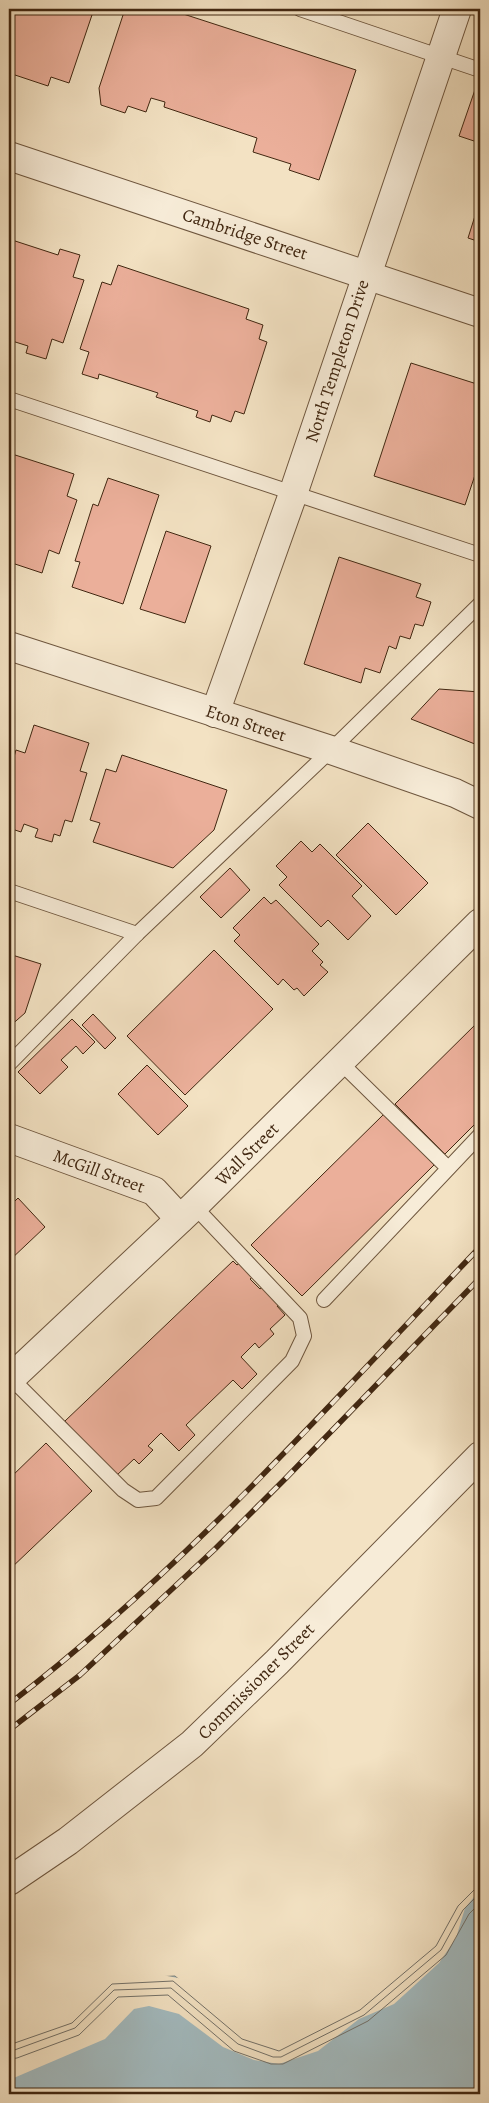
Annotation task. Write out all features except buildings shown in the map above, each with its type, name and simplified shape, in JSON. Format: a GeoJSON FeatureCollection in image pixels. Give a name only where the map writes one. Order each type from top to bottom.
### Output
{"type":"FeatureCollection","features":[{"type":"Feature","properties":{"kind":"street","name":"North Templeton Drive"},"geometry":{"type":"LineString","coordinates":[[215,713],[293,494],[457,9]]}},
{"type":"Feature","properties":{"kind":"street","name":"Cambridge Street"},"geometry":{"type":"LineString","coordinates":[[9,156],[480,313]]}},
{"type":"Feature","properties":{"kind":"street","name":"Eton Street"},"geometry":{"type":"LineString","coordinates":[[9,646],[331,750],[455,793],[480,805]]}},
{"type":"Feature","properties":{"kind":"street","name":"Wall Street"},"geometry":{"type":"LineString","coordinates":[[10,1379],[187,1212],[480,923]]}},
{"type":"Feature","properties":{"kind":"street","name":"McGill Street"},"geometry":{"type":"LineString","coordinates":[[9,1138],[154,1191],[187,1212]]}},
{"type":"Feature","properties":{"kind":"street","name":"Commissioner Street"},"geometry":{"type":"LineString","coordinates":[[9,1881],[68,1841],[192,1744],[277,1662],[480,1456]]}},
{"type":"Feature","properties":{"kind":"lane"},"geometry":{"type":"LineString","coordinates":[[300,9],[480,70]]}},
{"type":"Feature","properties":{"kind":"lane"},"geometry":{"type":"LineString","coordinates":[[9,399],[480,556]]}},
{"type":"Feature","properties":{"kind":"lane"},"geometry":{"type":"LineString","coordinates":[[9,1064],[137,934],[331,750],[480,604]]}},
{"type":"Feature","properties":{"kind":"lane"},"geometry":{"type":"LineString","coordinates":[[9,891],[137,934]]}},
{"type":"Feature","properties":{"kind":"lane"},"geometry":{"type":"LineString","coordinates":[[340,1062],[448,1168]]}},
{"type":"Feature","properties":{"kind":"lane"},"geometry":{"type":"LineString","coordinates":[[324,1300],[480,1135]]}},
{"type":"Feature","properties":{"kind":"lane"},"geometry":{"type":"LineString","coordinates":[[10,1379],[123,1490],[138,1500],[156,1498],[292,1361],[304,1336],[300,1318],[187,1212]]}},
{"type":"Feature","properties":{"kind":"water"},"geometry":{"type":"Polygon","coordinates":[[[480,1877],[480,2094],[9,2094],[9,2041],[69,2019],[110,1979],[175,1976],[244,2035],[277,2046],[356,2006],[432,1942],[480,1877]]]}},
{"type":"Feature","properties":{"kind":"pier"},"geometry":{"type":"Polygon","coordinates":[[[480,1875],[480,1902],[474,1897],[465,1908],[456,1938],[439,1963],[394,2004],[359,2019],[318,2051],[279,2064],[254,2060],[223,2047],[179,2014],[149,2006],[134,2009],[105,2039],[9,2080],[9,2038],[68,2017],[107,1977],[113,1976],[157,1974],[183,1979],[246,2033],[277,2044],[355,2004],[431,1941],[452,1901],[480,1875]]]}},
{"type":"Feature","properties":{"kind":"railway"},"geometry":{"type":"LineString","coordinates":[[9,1704],[73,1653],[195,1543],[310,1426],[480,1247]]}},
{"type":"Feature","properties":{"kind":"railway"},"geometry":{"type":"LineString","coordinates":[[9,1730],[80,1675],[215,1549],[480,1278]]}}]}
